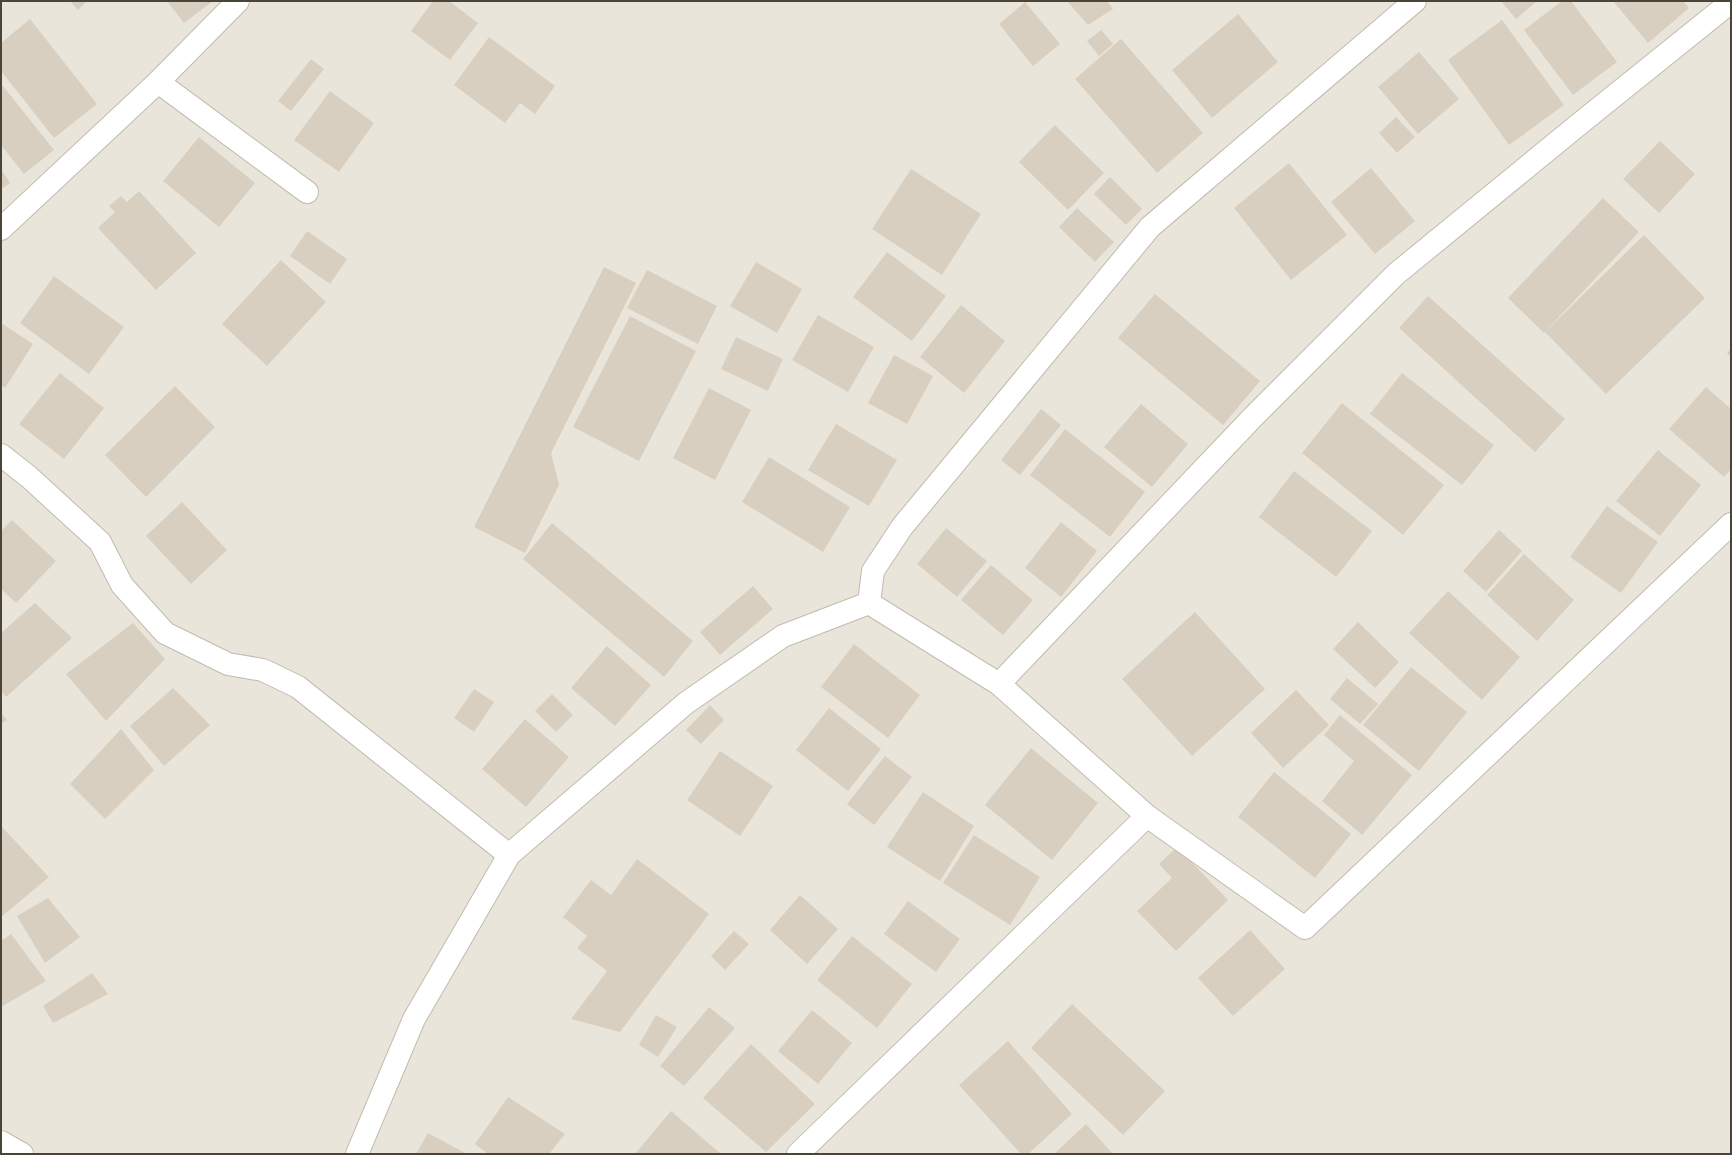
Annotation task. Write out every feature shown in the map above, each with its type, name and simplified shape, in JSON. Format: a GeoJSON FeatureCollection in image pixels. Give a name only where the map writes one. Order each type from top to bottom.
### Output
{"type":"FeatureCollection","features":[{"type":"Feature","properties":{"kind":"street"},"geometry":{"type":"LineString","coordinates":[[1,229],[158,82],[238,1]]}},
{"type":"Feature","properties":{"kind":"street"},"geometry":{"type":"LineString","coordinates":[[869,603],[873,571],[902,528],[1150,227],[1415,1]]}},
{"type":"Feature","properties":{"kind":"street"},"geometry":{"type":"LineString","coordinates":[[999,684],[1254,416],[1396,274],[1582,120],[1731,2]]}},
{"type":"Feature","properties":{"kind":"street"},"geometry":{"type":"LineString","coordinates":[[158,82],[307,192]]}},
{"type":"Feature","properties":{"kind":"street"},"geometry":{"type":"LineString","coordinates":[[1,455],[29,477],[100,542],[122,585],[165,633],[228,664],[263,670],[298,687],[509,855]]}},
{"type":"Feature","properties":{"kind":"street"},"geometry":{"type":"LineString","coordinates":[[869,603],[999,684],[1148,816],[1305,928],[1731,524]]}},
{"type":"Feature","properties":{"kind":"street"},"geometry":{"type":"LineString","coordinates":[[357,1154],[414,1019],[509,855],[686,703],[783,636],[869,603]]}},
{"type":"Feature","properties":{"kind":"street"},"geometry":{"type":"LineString","coordinates":[[798,1154],[1148,816]]}},
{"type":"Feature","properties":{"kind":"street"},"geometry":{"type":"LineString","coordinates":[[1,1142],[22,1154]]}},
{"type":"Feature","properties":{"kind":"shaded area"},"geometry":{"type":"Polygon","coordinates":[[[1,1],[1731,1],[1731,1154],[1,1154],[1,1]]]}},
{"type":"Feature","properties":{"kind":"building"},"geometry":{"type":"Polygon","coordinates":[[[70,1],[87,1],[78,10],[70,1]]]}},
{"type":"Feature","properties":{"kind":"building"},"geometry":{"type":"Polygon","coordinates":[[[167,1],[213,1],[184,23],[167,1]]]}},
{"type":"Feature","properties":{"kind":"building"},"geometry":{"type":"Polygon","coordinates":[[[433,1],[449,1],[478,23],[450,60],[411,31],[433,1]]]}},
{"type":"Feature","properties":{"kind":"building"},"geometry":{"type":"Polygon","coordinates":[[[1067,1],[1107,1],[1113,9],[1088,25],[1067,1]]]}},
{"type":"Feature","properties":{"kind":"building"},"geometry":{"type":"Polygon","coordinates":[[[1501,1],[1537,1],[1516,19],[1501,1]]]}},
{"type":"Feature","properties":{"kind":"building"},"geometry":{"type":"Polygon","coordinates":[[[1562,1],[1571,1],[1617,62],[1573,95],[1524,30],[1562,1]]]}},
{"type":"Feature","properties":{"kind":"building"},"geometry":{"type":"Polygon","coordinates":[[[1613,1],[1683,1],[1689,8],[1648,43],[1613,1]]]}},
{"type":"Feature","properties":{"kind":"building"},"geometry":{"type":"Polygon","coordinates":[[[1025,2],[1060,44],[1033,66],[999,24],[1025,2]]]}},
{"type":"Feature","properties":{"kind":"building"},"geometry":{"type":"Polygon","coordinates":[[[1238,14],[1278,62],[1212,118],[1172,70],[1238,14]]]}},
{"type":"Feature","properties":{"kind":"building"},"geometry":{"type":"Polygon","coordinates":[[[30,19],[97,104],[54,138],[1,71],[1,43],[30,19]]]}},
{"type":"Feature","properties":{"kind":"building"},"geometry":{"type":"Polygon","coordinates":[[[1502,20],[1564,105],[1509,145],[1448,60],[1502,20]]]}},
{"type":"Feature","properties":{"kind":"building"},"geometry":{"type":"Polygon","coordinates":[[[1101,30],[1113,44],[1099,56],[1087,41],[1101,30]]]}},
{"type":"Feature","properties":{"kind":"building"},"geometry":{"type":"Polygon","coordinates":[[[489,37],[555,86],[535,114],[520,103],[505,123],[454,85],[489,37]]]}},
{"type":"Feature","properties":{"kind":"building"},"geometry":{"type":"Polygon","coordinates":[[[1121,39],[1203,133],[1157,173],[1075,79],[1121,39]]]}},
{"type":"Feature","properties":{"kind":"building"},"geometry":{"type":"Polygon","coordinates":[[[1419,52],[1459,99],[1418,134],[1378,87],[1419,52]]]}},
{"type":"Feature","properties":{"kind":"building"},"geometry":{"type":"Polygon","coordinates":[[[311,59],[324,69],[291,111],[278,101],[311,59]]]}},
{"type":"Feature","properties":{"kind":"building"},"geometry":{"type":"Polygon","coordinates":[[[3,86],[54,150],[24,174],[1,145],[1,88],[3,86]]]}},
{"type":"Feature","properties":{"kind":"building"},"geometry":{"type":"Polygon","coordinates":[[[330,91],[374,123],[339,172],[294,140],[330,91]]]}},
{"type":"Feature","properties":{"kind":"building"},"geometry":{"type":"Polygon","coordinates":[[[1396,117],[1415,137],[1397,153],[1379,133],[1396,117]]]}},
{"type":"Feature","properties":{"kind":"building"},"geometry":{"type":"Polygon","coordinates":[[[1055,125],[1104,173],[1068,210],[1019,162],[1055,125]]]}},
{"type":"Feature","properties":{"kind":"building"},"geometry":{"type":"Polygon","coordinates":[[[199,137],[255,183],[219,227],[163,181],[199,137]]]}},
{"type":"Feature","properties":{"kind":"building"},"geometry":{"type":"Polygon","coordinates":[[[1660,141],[1695,174],[1659,213],[1623,179],[1660,141]]]}},
{"type":"Feature","properties":{"kind":"building"},"geometry":{"type":"Polygon","coordinates":[[[1289,163],[1347,235],[1291,280],[1234,208],[1289,163]]]}},
{"type":"Feature","properties":{"kind":"building"},"geometry":{"type":"Polygon","coordinates":[[[1371,168],[1415,221],[1375,254],[1331,202],[1371,168]]]}},
{"type":"Feature","properties":{"kind":"building"},"geometry":{"type":"Polygon","coordinates":[[[1,169],[10,183],[1,189],[1,169]]]}},
{"type":"Feature","properties":{"kind":"building"},"geometry":{"type":"Polygon","coordinates":[[[911,169],[981,214],[942,275],[872,229],[911,169]]]}},
{"type":"Feature","properties":{"kind":"building"},"geometry":{"type":"Polygon","coordinates":[[[1110,177],[1142,209],[1126,225],[1094,194],[1110,177]]]}},
{"type":"Feature","properties":{"kind":"building"},"geometry":{"type":"Polygon","coordinates":[[[139,191],[196,253],[156,290],[98,228],[115,212],[109,206],[121,196],[127,202],[139,191]]]}},
{"type":"Feature","properties":{"kind":"building"},"geometry":{"type":"Polygon","coordinates":[[[1603,198],[1639,232],[1544,333],[1508,298],[1603,198]]]}},
{"type":"Feature","properties":{"kind":"building"},"geometry":{"type":"Polygon","coordinates":[[[1077,208],[1114,242],[1095,262],[1059,227],[1077,208]]]}},
{"type":"Feature","properties":{"kind":"building"},"geometry":{"type":"Polygon","coordinates":[[[307,231],[347,259],[330,284],[290,256],[307,231]]]}},
{"type":"Feature","properties":{"kind":"building"},"geometry":{"type":"Polygon","coordinates":[[[1644,235],[1705,298],[1606,394],[1545,332],[1644,235]]]}},
{"type":"Feature","properties":{"kind":"building"},"geometry":{"type":"Polygon","coordinates":[[[887,252],[946,296],[912,341],[853,297],[887,252]]]}},
{"type":"Feature","properties":{"kind":"building"},"geometry":{"type":"Polygon","coordinates":[[[281,260],[326,302],[267,366],[222,324],[281,260]]]}},
{"type":"Feature","properties":{"kind":"building"},"geometry":{"type":"Polygon","coordinates":[[[756,262],[802,289],[777,333],[730,306],[756,262]]]}},
{"type":"Feature","properties":{"kind":"building"},"geometry":{"type":"Polygon","coordinates":[[[604,267],[636,283],[551,453],[559,485],[525,553],[474,527],[604,267]]]}},
{"type":"Feature","properties":{"kind":"building"},"geometry":{"type":"Polygon","coordinates":[[[647,270],[717,306],[698,344],[627,308],[647,270]]]}},
{"type":"Feature","properties":{"kind":"building"},"geometry":{"type":"Polygon","coordinates":[[[54,276],[124,327],[89,374],[20,323],[54,276]]]}},
{"type":"Feature","properties":{"kind":"building"},"geometry":{"type":"Polygon","coordinates":[[[1155,294],[1260,381],[1223,425],[1118,338],[1155,294]]]}},
{"type":"Feature","properties":{"kind":"building"},"geometry":{"type":"Polygon","coordinates":[[[1428,296],[1565,419],[1535,452],[1399,328],[1428,296]]]}},
{"type":"Feature","properties":{"kind":"building"},"geometry":{"type":"Polygon","coordinates":[[[961,305],[1005,341],[964,393],[920,357],[961,305]]]}},
{"type":"Feature","properties":{"kind":"building"},"geometry":{"type":"Polygon","coordinates":[[[818,315],[874,347],[848,392],[792,360],[818,315]]]}},
{"type":"Feature","properties":{"kind":"building"},"geometry":{"type":"Polygon","coordinates":[[[630,316],[696,351],[639,461],[573,427],[630,316]]]}},
{"type":"Feature","properties":{"kind":"building"},"geometry":{"type":"Polygon","coordinates":[[[1,323],[33,344],[5,388],[1,385],[1,323]]]}},
{"type":"Feature","properties":{"kind":"building"},"geometry":{"type":"Polygon","coordinates":[[[736,337],[783,359],[768,391],[721,369],[736,337]]]}},
{"type":"Feature","properties":{"kind":"building"},"geometry":{"type":"Polygon","coordinates":[[[1731,349],[1731,357],[1727,353],[1731,349]]]}},
{"type":"Feature","properties":{"kind":"building"},"geometry":{"type":"Polygon","coordinates":[[[894,355],[933,376],[907,424],[868,403],[894,355]]]}},
{"type":"Feature","properties":{"kind":"building"},"geometry":{"type":"Polygon","coordinates":[[[60,373],[104,408],[64,459],[19,424],[60,373]]]}},
{"type":"Feature","properties":{"kind":"building"},"geometry":{"type":"Polygon","coordinates":[[[1402,373],[1494,445],[1462,485],[1370,414],[1402,373]]]}},
{"type":"Feature","properties":{"kind":"building"},"geometry":{"type":"Polygon","coordinates":[[[175,386],[215,427],[146,497],[105,455],[175,386]]]}},
{"type":"Feature","properties":{"kind":"building"},"geometry":{"type":"Polygon","coordinates":[[[1706,387],[1731,409],[1731,469],[1724,477],[1669,429],[1706,387]]]}},
{"type":"Feature","properties":{"kind":"building"},"geometry":{"type":"Polygon","coordinates":[[[709,388],[751,410],[715,480],[673,458],[709,388]]]}},
{"type":"Feature","properties":{"kind":"building"},"geometry":{"type":"Polygon","coordinates":[[[1342,403],[1444,485],[1403,535],[1302,453],[1342,403]]]}},
{"type":"Feature","properties":{"kind":"building"},"geometry":{"type":"Polygon","coordinates":[[[1141,404],[1188,444],[1152,487],[1104,447],[1141,404]]]}},
{"type":"Feature","properties":{"kind":"building"},"geometry":{"type":"Polygon","coordinates":[[[1041,409],[1061,425],[1020,475],[1001,460],[1041,409]]]}},
{"type":"Feature","properties":{"kind":"building"},"geometry":{"type":"Polygon","coordinates":[[[836,424],[897,460],[869,506],[808,470],[836,424]]]}},
{"type":"Feature","properties":{"kind":"building"},"geometry":{"type":"Polygon","coordinates":[[[1065,429],[1145,492],[1110,537],[1030,475],[1065,429]]]}},
{"type":"Feature","properties":{"kind":"building"},"geometry":{"type":"Polygon","coordinates":[[[1658,450],[1701,485],[1660,536],[1616,501],[1658,450]]]}},
{"type":"Feature","properties":{"kind":"building"},"geometry":{"type":"Polygon","coordinates":[[[769,457],[850,507],[823,552],[742,502],[769,457]]]}},
{"type":"Feature","properties":{"kind":"building"},"geometry":{"type":"Polygon","coordinates":[[[1294,471],[1372,531],[1336,577],[1259,517],[1294,471]]]}},
{"type":"Feature","properties":{"kind":"building"},"geometry":{"type":"Polygon","coordinates":[[[182,502],[227,550],[191,584],[146,536],[182,502]]]}},
{"type":"Feature","properties":{"kind":"building"},"geometry":{"type":"Polygon","coordinates":[[[1607,506],[1658,542],[1621,593],[1570,557],[1607,506]]]}},
{"type":"Feature","properties":{"kind":"building"},"geometry":{"type":"Polygon","coordinates":[[[12,520],[56,561],[16,603],[1,589],[1,531],[12,520]]]}},
{"type":"Feature","properties":{"kind":"building"},"geometry":{"type":"Polygon","coordinates":[[[1061,522],[1097,551],[1061,597],[1025,568],[1061,522]]]}},
{"type":"Feature","properties":{"kind":"building"},"geometry":{"type":"Polygon","coordinates":[[[552,523],[693,641],[664,677],[523,559],[552,523]]]}},
{"type":"Feature","properties":{"kind":"building"},"geometry":{"type":"Polygon","coordinates":[[[946,528],[987,561],[957,597],[917,564],[946,528]]]}},
{"type":"Feature","properties":{"kind":"building"},"geometry":{"type":"Polygon","coordinates":[[[1499,530],[1522,551],[1486,592],[1463,571],[1499,530]]]}},
{"type":"Feature","properties":{"kind":"building"},"geometry":{"type":"Polygon","coordinates":[[[1524,554],[1574,600],[1537,641],[1487,595],[1524,554]]]}},
{"type":"Feature","properties":{"kind":"building"},"geometry":{"type":"Polygon","coordinates":[[[991,565],[1033,600],[1003,635],[961,600],[991,565]]]}},
{"type":"Feature","properties":{"kind":"building"},"geometry":{"type":"Polygon","coordinates":[[[753,586],[773,609],[720,655],[700,632],[753,586]]]}},
{"type":"Feature","properties":{"kind":"building"},"geometry":{"type":"Polygon","coordinates":[[[1448,591],[1520,657],[1482,700],[1409,633],[1448,591]]]}},
{"type":"Feature","properties":{"kind":"building"},"geometry":{"type":"Polygon","coordinates":[[[35,603],[72,638],[6,697],[1,691],[1,633],[35,603]]]}},
{"type":"Feature","properties":{"kind":"building"},"geometry":{"type":"Polygon","coordinates":[[[1195,612],[1265,689],[1192,756],[1122,679],[1195,612]]]}},
{"type":"Feature","properties":{"kind":"building"},"geometry":{"type":"Polygon","coordinates":[[[1358,622],[1399,662],[1375,688],[1333,649],[1358,622]]]}},
{"type":"Feature","properties":{"kind":"building"},"geometry":{"type":"Polygon","coordinates":[[[133,623],[165,659],[106,721],[66,674],[133,623]]]}},
{"type":"Feature","properties":{"kind":"building"},"geometry":{"type":"Polygon","coordinates":[[[854,644],[920,695],[888,738],[821,687],[854,644]]]}},
{"type":"Feature","properties":{"kind":"building"},"geometry":{"type":"Polygon","coordinates":[[[607,646],[651,685],[615,726],[571,688],[607,646]]]}},
{"type":"Feature","properties":{"kind":"building"},"geometry":{"type":"Polygon","coordinates":[[[1411,667],[1467,712],[1419,771],[1363,725],[1411,667]]]}},
{"type":"Feature","properties":{"kind":"building"},"geometry":{"type":"Polygon","coordinates":[[[1347,678],[1378,704],[1360,724],[1330,699],[1347,678]]]}},
{"type":"Feature","properties":{"kind":"building"},"geometry":{"type":"Polygon","coordinates":[[[173,688],[210,725],[164,766],[130,726],[173,688]]]}},
{"type":"Feature","properties":{"kind":"building"},"geometry":{"type":"Polygon","coordinates":[[[474,689],[494,702],[474,732],[454,718],[474,689]]]}},
{"type":"Feature","properties":{"kind":"building"},"geometry":{"type":"Polygon","coordinates":[[[1296,690],[1329,725],[1283,768],[1251,733],[1296,690]]]}},
{"type":"Feature","properties":{"kind":"building"},"geometry":{"type":"Polygon","coordinates":[[[552,694],[573,715],[556,732],[535,711],[552,694]]]}},
{"type":"Feature","properties":{"kind":"building"},"geometry":{"type":"Polygon","coordinates":[[[710,705],[724,720],[701,744],[686,730],[710,705]]]}},
{"type":"Feature","properties":{"kind":"building"},"geometry":{"type":"Polygon","coordinates":[[[829,708],[881,749],[848,791],[796,750],[829,708]]]}},
{"type":"Feature","properties":{"kind":"building"},"geometry":{"type":"Polygon","coordinates":[[[1,713],[7,720],[1,724],[1,713]]]}},
{"type":"Feature","properties":{"kind":"building"},"geometry":{"type":"Polygon","coordinates":[[[1340,715],[1412,775],[1362,835],[1322,801],[1354,761],[1324,735],[1340,715]]]}},
{"type":"Feature","properties":{"kind":"building"},"geometry":{"type":"Polygon","coordinates":[[[525,719],[569,757],[526,807],[482,769],[525,719]]]}},
{"type":"Feature","properties":{"kind":"building"},"geometry":{"type":"Polygon","coordinates":[[[121,729],[154,770],[105,819],[70,784],[121,729]]]}},
{"type":"Feature","properties":{"kind":"building"},"geometry":{"type":"Polygon","coordinates":[[[1031,748],[1098,803],[1052,860],[985,805],[1031,748]]]}},
{"type":"Feature","properties":{"kind":"building"},"geometry":{"type":"Polygon","coordinates":[[[720,751],[773,786],[740,836],[687,800],[720,751]]]}},
{"type":"Feature","properties":{"kind":"building"},"geometry":{"type":"Polygon","coordinates":[[[885,756],[912,777],[874,825],[847,804],[885,756]]]}},
{"type":"Feature","properties":{"kind":"building"},"geometry":{"type":"Polygon","coordinates":[[[1274,772],[1351,834],[1315,878],[1238,817],[1274,772]]]}},
{"type":"Feature","properties":{"kind":"building"},"geometry":{"type":"Polygon","coordinates":[[[923,792],[974,826],[940,881],[887,847],[923,792]]]}},
{"type":"Feature","properties":{"kind":"building"},"geometry":{"type":"Polygon","coordinates":[[[2,827],[49,877],[1,917],[1,829],[2,827]]]}},
{"type":"Feature","properties":{"kind":"building"},"geometry":{"type":"Polygon","coordinates":[[[974,835],[1040,877],[1010,925],[943,883],[974,835]]]}},
{"type":"Feature","properties":{"kind":"building"},"geometry":{"type":"Polygon","coordinates":[[[1177,847],[1228,900],[1176,951],[1137,911],[1172,878],[1159,864],[1177,847]]]}},
{"type":"Feature","properties":{"kind":"building"},"geometry":{"type":"Polygon","coordinates":[[[637,859],[709,914],[620,1032],[571,1019],[607,971],[577,948],[587,936],[563,917],[591,880],[611,895],[637,859]]]}},
{"type":"Feature","properties":{"kind":"building"},"geometry":{"type":"Polygon","coordinates":[[[800,895],[838,929],[807,964],[770,930],[800,895]]]}},
{"type":"Feature","properties":{"kind":"building"},"geometry":{"type":"Polygon","coordinates":[[[48,898],[80,937],[45,963],[17,916],[48,898]]]}},
{"type":"Feature","properties":{"kind":"building"},"geometry":{"type":"Polygon","coordinates":[[[908,901],[960,939],[936,972],[884,934],[908,901]]]}},
{"type":"Feature","properties":{"kind":"building"},"geometry":{"type":"Polygon","coordinates":[[[1250,930],[1285,969],[1233,1016],[1198,978],[1250,930]]]}},
{"type":"Feature","properties":{"kind":"building"},"geometry":{"type":"Polygon","coordinates":[[[734,931],[749,944],[725,970],[711,956],[734,931]]]}},
{"type":"Feature","properties":{"kind":"building"},"geometry":{"type":"Polygon","coordinates":[[[11,934],[46,981],[1,1007],[1,941],[11,934]]]}},
{"type":"Feature","properties":{"kind":"building"},"geometry":{"type":"Polygon","coordinates":[[[852,936],[912,984],[877,1028],[817,980],[852,936]]]}},
{"type":"Feature","properties":{"kind":"building"},"geometry":{"type":"Polygon","coordinates":[[[92,973],[108,994],[53,1023],[43,1006],[92,973]]]}},
{"type":"Feature","properties":{"kind":"building"},"geometry":{"type":"Polygon","coordinates":[[[1072,1004],[1165,1091],[1123,1135],[1031,1048],[1072,1004]]]}},
{"type":"Feature","properties":{"kind":"building"},"geometry":{"type":"Polygon","coordinates":[[[709,1007],[735,1028],[684,1086],[660,1066],[709,1007]]]}},
{"type":"Feature","properties":{"kind":"building"},"geometry":{"type":"Polygon","coordinates":[[[812,1010],[852,1043],[818,1084],[778,1051],[812,1010]]]}},
{"type":"Feature","properties":{"kind":"building"},"geometry":{"type":"Polygon","coordinates":[[[656,1015],[677,1027],[658,1057],[639,1045],[656,1015]]]}},
{"type":"Feature","properties":{"kind":"building"},"geometry":{"type":"Polygon","coordinates":[[[1008,1041],[1072,1114],[1028,1154],[1021,1154],[959,1085],[1008,1041]]]}},
{"type":"Feature","properties":{"kind":"building"},"geometry":{"type":"Polygon","coordinates":[[[751,1044],[815,1104],[766,1152],[703,1098],[751,1044]]]}},
{"type":"Feature","properties":{"kind":"building"},"geometry":{"type":"Polygon","coordinates":[[[508,1097],[565,1134],[549,1154],[488,1154],[475,1144],[508,1097]]]}},
{"type":"Feature","properties":{"kind":"building"},"geometry":{"type":"Polygon","coordinates":[[[671,1111],[721,1154],[635,1154],[671,1111]]]}},
{"type":"Feature","properties":{"kind":"building"},"geometry":{"type":"Polygon","coordinates":[[[1086,1124],[1112,1153],[1054,1154],[1086,1124]]]}},
{"type":"Feature","properties":{"kind":"building"},"geometry":{"type":"Polygon","coordinates":[[[428,1133],[467,1154],[416,1154],[428,1133]]]}}]}
